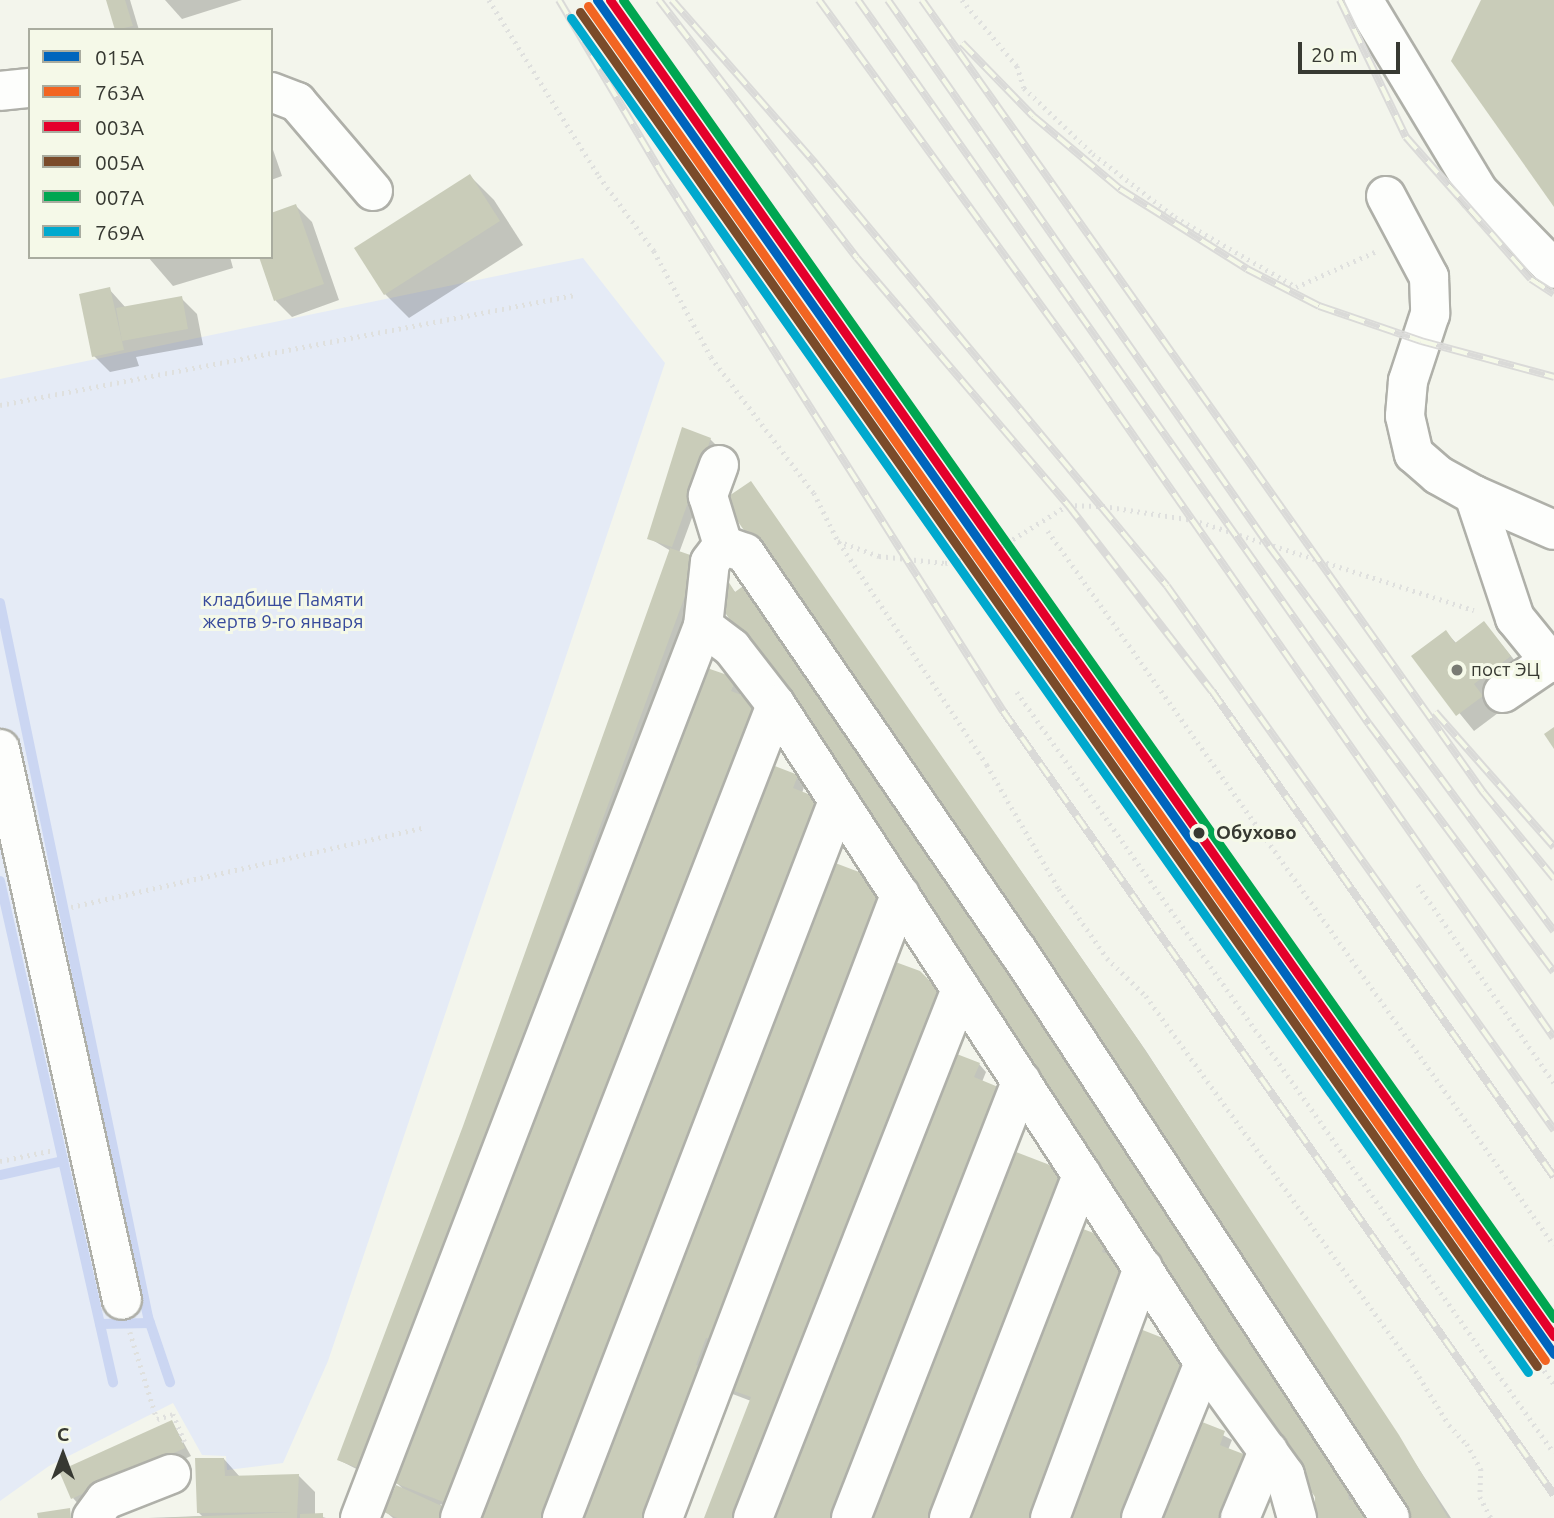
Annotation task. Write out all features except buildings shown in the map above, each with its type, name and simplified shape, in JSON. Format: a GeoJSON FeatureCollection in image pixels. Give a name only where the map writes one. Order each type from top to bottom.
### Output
{"type":"FeatureCollection","features":[{"type":"Feature","properties":{"kind":"lane"},"geometry":{"type":"LineString","coordinates":[[1363,0],[1479,192],[1554,269]]}},
{"type":"Feature","properties":{"kind":"lane"},"geometry":{"type":"LineString","coordinates":[[0,91],[28,88]]}},
{"type":"Feature","properties":{"kind":"lane"},"geometry":{"type":"LineString","coordinates":[[273,93],[297,102],[373,191]]}},
{"type":"Feature","properties":{"kind":"lane"},"geometry":{"type":"LineString","coordinates":[[1385,196],[1429,277],[1430,314],[1408,381],[1405,416],[1414,454],[1438,475],[1474,495],[1554,530]]}},
{"type":"Feature","properties":{"kind":"lane"},"geometry":{"type":"LineString","coordinates":[[719,465],[708,496],[723,545]]}},
{"type":"Feature","properties":{"kind":"lane"},"geometry":{"type":"LineString","coordinates":[[1474,495],[1515,618],[1552,662],[1503,693]]}},
{"type":"Feature","properties":{"kind":"lane"},"geometry":{"type":"LineString","coordinates":[[360,1518],[703,626],[710,562],[723,545]]}},
{"type":"Feature","properties":{"kind":"lane"},"geometry":{"type":"LineString","coordinates":[[723,545],[744,553],[1003,928],[1390,1518]]}},
{"type":"Feature","properties":{"kind":"lane"},"geometry":{"type":"LineString","coordinates":[[703,626],[732,648],[776,705],[1205,1363],[1285,1475],[1297,1518]]}},
{"type":"Feature","properties":{"kind":"lane"},"geometry":{"type":"LineString","coordinates":[[460,1518],[776,705]]}},
{"type":"Feature","properties":{"kind":"lane"},"geometry":{"type":"LineString","coordinates":[[0,749],[126,1315]]}},
{"type":"Feature","properties":{"kind":"lane"},"geometry":{"type":"LineString","coordinates":[[562,1518],[838,801]]}},
{"type":"Feature","properties":{"kind":"lane"},"geometry":{"type":"LineString","coordinates":[[663,1518],[900,895]]}},
{"type":"Feature","properties":{"kind":"lane"},"geometry":{"type":"LineString","coordinates":[[753,1518],[961,989]]}},
{"type":"Feature","properties":{"kind":"lane"},"geometry":{"type":"LineString","coordinates":[[851,1518],[1021,1081]]}},
{"type":"Feature","properties":{"kind":"lane"},"geometry":{"type":"LineString","coordinates":[[949,1518],[1082,1175]]}},
{"type":"Feature","properties":{"kind":"lane"},"geometry":{"type":"LineString","coordinates":[[1050,1518],[1143,1268]]}},
{"type":"Feature","properties":{"kind":"lane"},"geometry":{"type":"LineString","coordinates":[[1141,1518],[1205,1363]]}},
{"type":"Feature","properties":{"kind":"lane"},"geometry":{"type":"LineString","coordinates":[[1240,1518],[1268,1451]]}},
{"type":"Feature","properties":{"kind":"lane"},"geometry":{"type":"LineString","coordinates":[[92,1518],[105,1500],[171,1474]]}},
{"type":"Feature","properties":{"kind":"path"},"geometry":{"type":"LineString","coordinates":[[489,0],[592,165],[654,251],[710,357],[814,493],[838,541],[987,765],[1059,889],[1107,958],[1146,996],[1412,1365],[1449,1425],[1467,1444],[1481,1469],[1480,1497],[1491,1518]]}},
{"type":"Feature","properties":{"kind":"path"},"geometry":{"type":"LineString","coordinates":[[962,0],[1017,66],[1024,88],[1093,154],[1175,217],[1296,287],[1359,255],[1411,242]]}},
{"type":"Feature","properties":{"kind":"path"},"geometry":{"type":"LineString","coordinates":[[0,405],[575,295]]}},
{"type":"Feature","properties":{"kind":"path"},"geometry":{"type":"LineString","coordinates":[[838,541],[879,556],[945,564],[989,554],[1068,505],[1103,506],[1193,520],[1444,603],[1515,618]]}},
{"type":"Feature","properties":{"kind":"path"},"geometry":{"type":"LineString","coordinates":[[1048,531],[1554,1245]]}},
{"type":"Feature","properties":{"kind":"path"},"geometry":{"type":"LineString","coordinates":[[976,572],[1554,1384]]}},
{"type":"Feature","properties":{"kind":"path"},"geometry":{"type":"LineString","coordinates":[[1017,692],[1554,1453]]}},
{"type":"Feature","properties":{"kind":"path"},"geometry":{"type":"LineString","coordinates":[[74,906],[422,828]]}},
{"type":"Feature","properties":{"kind":"path"},"geometry":{"type":"LineString","coordinates":[[1418,885],[1554,1083]]}},
{"type":"Feature","properties":{"kind":"path"},"geometry":{"type":"LineString","coordinates":[[0,1161],[53,1150]]}},
{"type":"Feature","properties":{"kind":"path"},"geometry":{"type":"LineString","coordinates":[[126,1315],[157,1419],[173,1414],[189,1451],[171,1474]]}},
{"type":"Feature","properties":{"kind":"green space","name":"кладбище Памяти жертв 9-го января"},"geometry":{"type":"Polygon","coordinates":[[[583,258],[665,363],[328,1361],[283,1463],[227,1470],[226,1456],[202,1455],[173,1403],[49,1466],[0,1501],[0,379],[583,258]]]}},
{"type":"Feature","properties":{"kind":"waterway"},"geometry":{"type":"LineString","coordinates":[[0,603],[148,1317],[170,1382]]}},
{"type":"Feature","properties":{"kind":"waterway"},"geometry":{"type":"LineString","coordinates":[[0,881],[113,1382]]}},
{"type":"Feature","properties":{"kind":"waterway"},"geometry":{"type":"LineString","coordinates":[[0,1175],[63,1161]]}},
{"type":"Feature","properties":{"kind":"waterway"},"geometry":{"type":"LineString","coordinates":[[100,1324],[150,1323]]}},
{"type":"Feature","properties":{"kind":"railway"},"geometry":{"type":"LineString","coordinates":[[559,0],[660,171],[1003,711],[1554,1495]]}},
{"type":"Feature","properties":{"kind":"railway"},"geometry":{"type":"LineString","coordinates":[[659,0],[857,258],[1068,505],[1212,691],[1554,1177]]}},
{"type":"Feature","properties":{"kind":"railway"},"geometry":{"type":"LineString","coordinates":[[672,0],[815,163],[1167,586],[1554,1130]]}},
{"type":"Feature","properties":{"kind":"railway"},"geometry":{"type":"LineString","coordinates":[[819,0],[1082,362],[1554,1038]]}},
{"type":"Feature","properties":{"kind":"railway"},"geometry":{"type":"LineString","coordinates":[[858,0],[1369,724],[1554,972]]}},
{"type":"Feature","properties":{"kind":"railway"},"geometry":{"type":"LineString","coordinates":[[888,0],[1269,546],[1554,931]]}},
{"type":"Feature","properties":{"kind":"railway"},"geometry":{"type":"LineString","coordinates":[[922,0],[1483,792],[1554,878]]}},
{"type":"Feature","properties":{"kind":"railway"},"geometry":{"type":"LineString","coordinates":[[1340,0],[1406,137],[1531,279],[1554,294]]}},
{"type":"Feature","properties":{"kind":"railway"},"geometry":{"type":"LineString","coordinates":[[962,43],[1033,116],[1120,189],[1247,269],[1319,306],[1421,341],[1554,377]]}},
{"type":"Feature","properties":{"kind":"railway"},"geometry":{"type":"LineString","coordinates":[[1435,712],[1554,847]]}},
{"type":"Feature","properties":{"kind":"transit line","name":"015А"},"geometry":{"type":"LineString","coordinates":[[597,0],[1554,1354]]}},
{"type":"Feature","properties":{"kind":"transit line","name":"003А"},"geometry":{"type":"LineString","coordinates":[[610,0],[1554,1336]]}},
{"type":"Feature","properties":{"kind":"transit line","name":"007А"},"geometry":{"type":"LineString","coordinates":[[623,0],[1554,1318]]}},
{"type":"Feature","properties":{"kind":"transit line","name":"763А"},"geometry":{"type":"LineString","coordinates":[[588,6],[1545,1360]]}},
{"type":"Feature","properties":{"kind":"transit line","name":"005А"},"geometry":{"type":"LineString","coordinates":[[580,12],[1537,1366]]}},
{"type":"Feature","properties":{"kind":"transit line","name":"769А"},"geometry":{"type":"LineString","coordinates":[[571,18],[1528,1372]]}},
{"type":"Feature","properties":{"kind":"place","name":"пост ЭЦ"},"geometry":{"type":"Point","coordinates":[1457,670]}},
{"type":"Feature","properties":{"kind":"place","name":"Обухово"},"geometry":{"type":"Point","coordinates":[1199,833]}}]}
